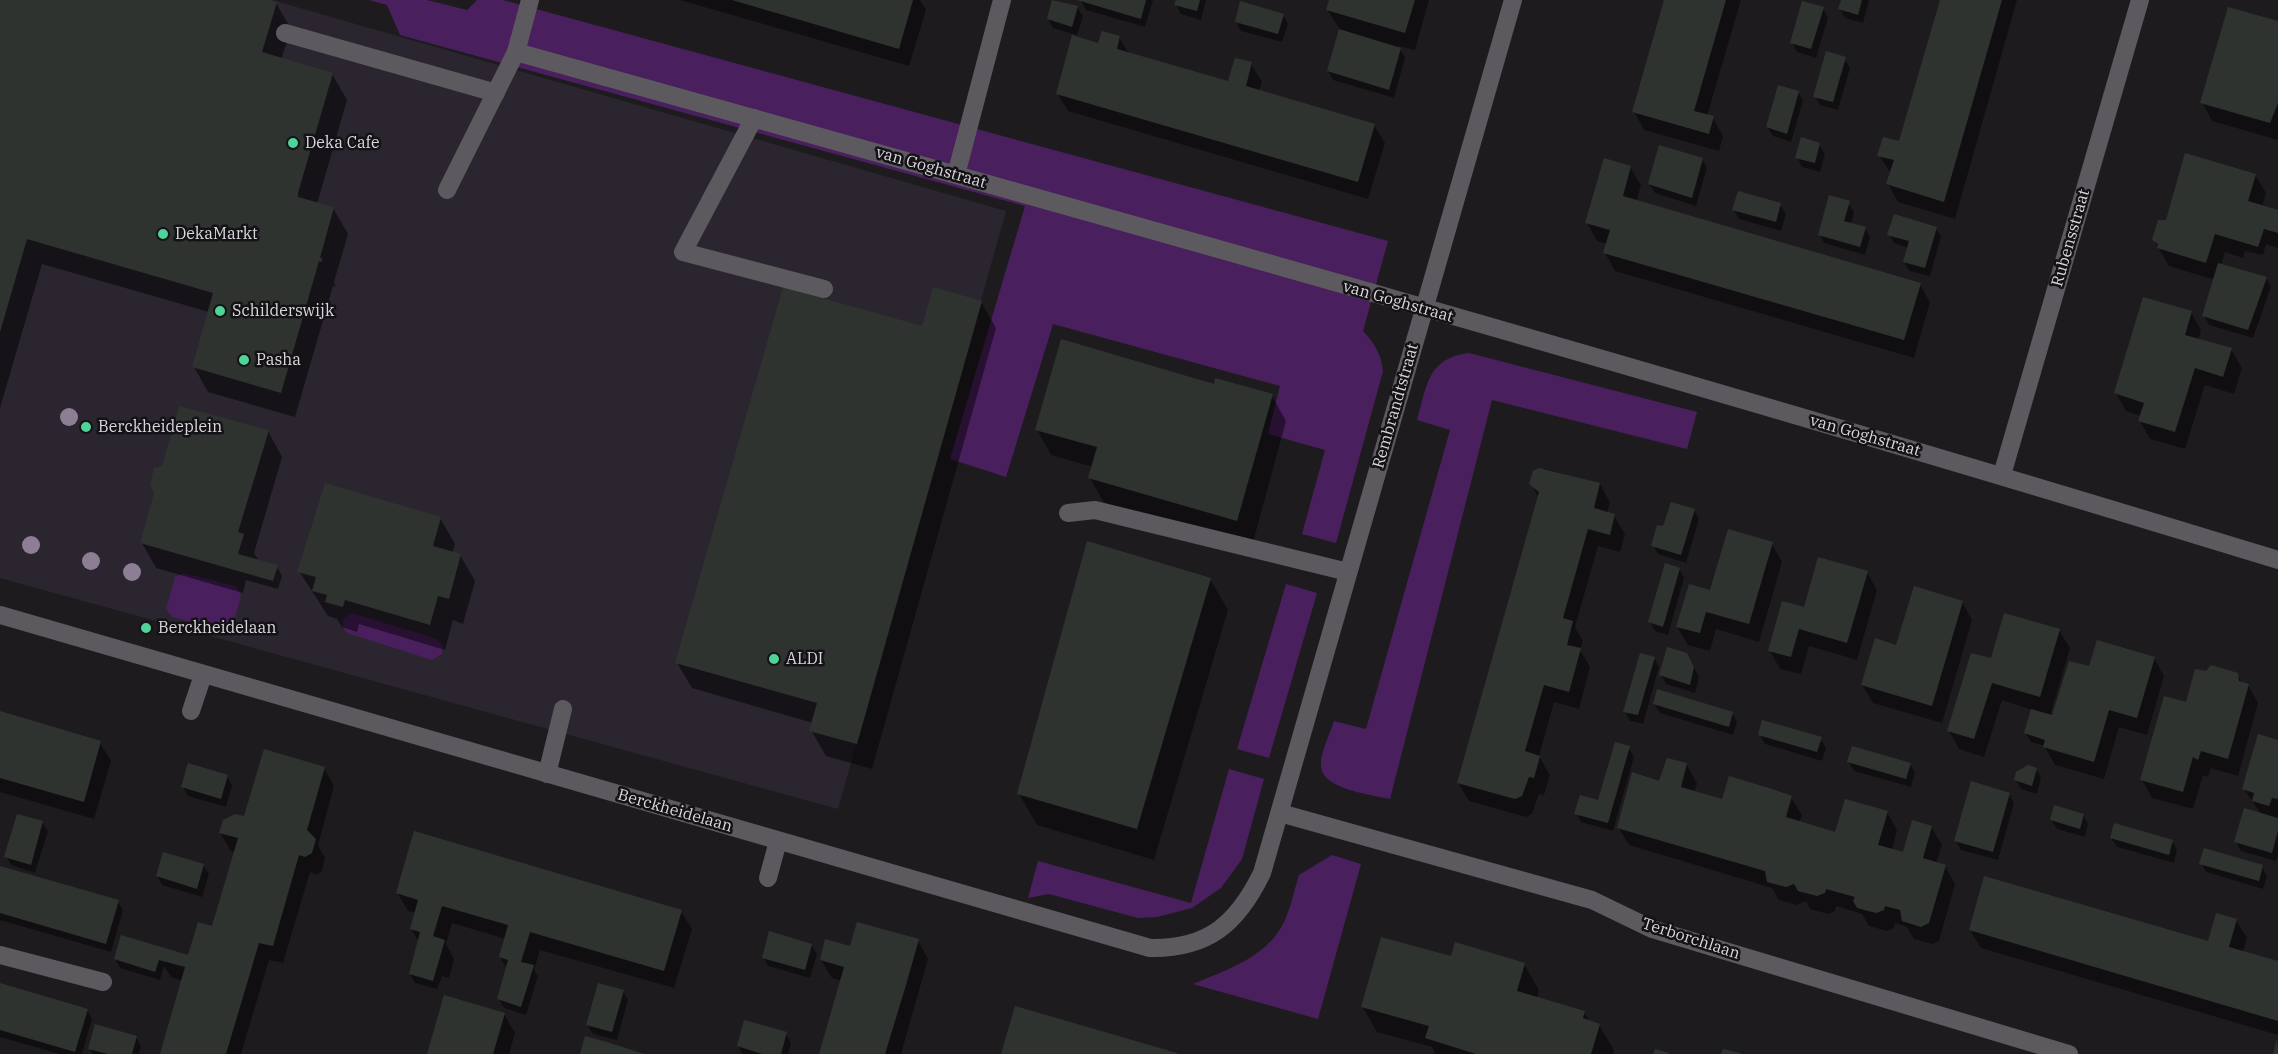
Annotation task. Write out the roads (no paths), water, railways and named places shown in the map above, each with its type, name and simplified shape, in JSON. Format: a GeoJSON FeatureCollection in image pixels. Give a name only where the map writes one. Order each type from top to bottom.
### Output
{"type":"FeatureCollection","features":[{"type":"Feature","properties":{"kind":"street"},"geometry":{"type":"LineString","coordinates":[[447,190],[516,52],[530,0]]}},
{"type":"Feature","properties":{"kind":"street"},"geometry":{"type":"LineString","coordinates":[[956,175],[1002,0]]}},
{"type":"Feature","properties":{"kind":"street","name":"Rembrandtstraat"},"geometry":{"type":"LineString","coordinates":[[1280,813],[1513,0]]}},
{"type":"Feature","properties":{"kind":"street","name":"Rubensstraat"},"geometry":{"type":"LineString","coordinates":[[2002,475],[2140,0]]}},
{"type":"Feature","properties":{"kind":"street"},"geometry":{"type":"LineString","coordinates":[[285,33],[496,93]]}},
{"type":"Feature","properties":{"kind":"street","name":"van Goghstraat"},"geometry":{"type":"LineString","coordinates":[[516,52],[956,175],[2002,475],[2278,560]]}},
{"type":"Feature","properties":{"kind":"street"},"geometry":{"type":"LineString","coordinates":[[754,118],[683,252],[824,289]]}},
{"type":"Feature","properties":{"kind":"street"},"geometry":{"type":"LineString","coordinates":[[1068,513],[1095,510],[1348,572]]}},
{"type":"Feature","properties":{"kind":"street","name":"Berckheidelaan"},"geometry":{"type":"LineString","coordinates":[[0,615],[1150,948],[1171,948],[1206,939],[1229,922],[1250,898],[1262,873],[1280,813]]}},
{"type":"Feature","properties":{"kind":"street"},"geometry":{"type":"LineString","coordinates":[[191,711],[203,675]]}},
{"type":"Feature","properties":{"kind":"street"},"geometry":{"type":"LineString","coordinates":[[547,774],[563,709]]}},
{"type":"Feature","properties":{"kind":"street","name":"Terborchlaan"},"geometry":{"type":"LineString","coordinates":[[1280,813],[1592,900],[1652,929],[2069,1054]]}},
{"type":"Feature","properties":{"kind":"street"},"geometry":{"type":"LineString","coordinates":[[768,878],[778,841]]}},
{"type":"Feature","properties":{"kind":"street"},"geometry":{"type":"LineString","coordinates":[[0,955],[103,982]]}},
{"type":"Feature","properties":{"kind":"place","name":"Deka Cafe"},"geometry":{"type":"Point","coordinates":[293,143]}},
{"type":"Feature","properties":{"kind":"place","name":"DekaMarkt"},"geometry":{"type":"Point","coordinates":[163,234]}},
{"type":"Feature","properties":{"kind":"place","name":"Schilderswijk"},"geometry":{"type":"Point","coordinates":[220,311]}},
{"type":"Feature","properties":{"kind":"place","name":"Pasha"},"geometry":{"type":"Point","coordinates":[244,360]}},
{"type":"Feature","properties":{"kind":"place","name":"Berckheideplein"},"geometry":{"type":"Point","coordinates":[86,427]}},
{"type":"Feature","properties":{"kind":"place","name":"Berckheidelaan"},"geometry":{"type":"Point","coordinates":[146,628]}},
{"type":"Feature","properties":{"kind":"place","name":"ALDI"},"geometry":{"type":"Point","coordinates":[774,659]}}]}
